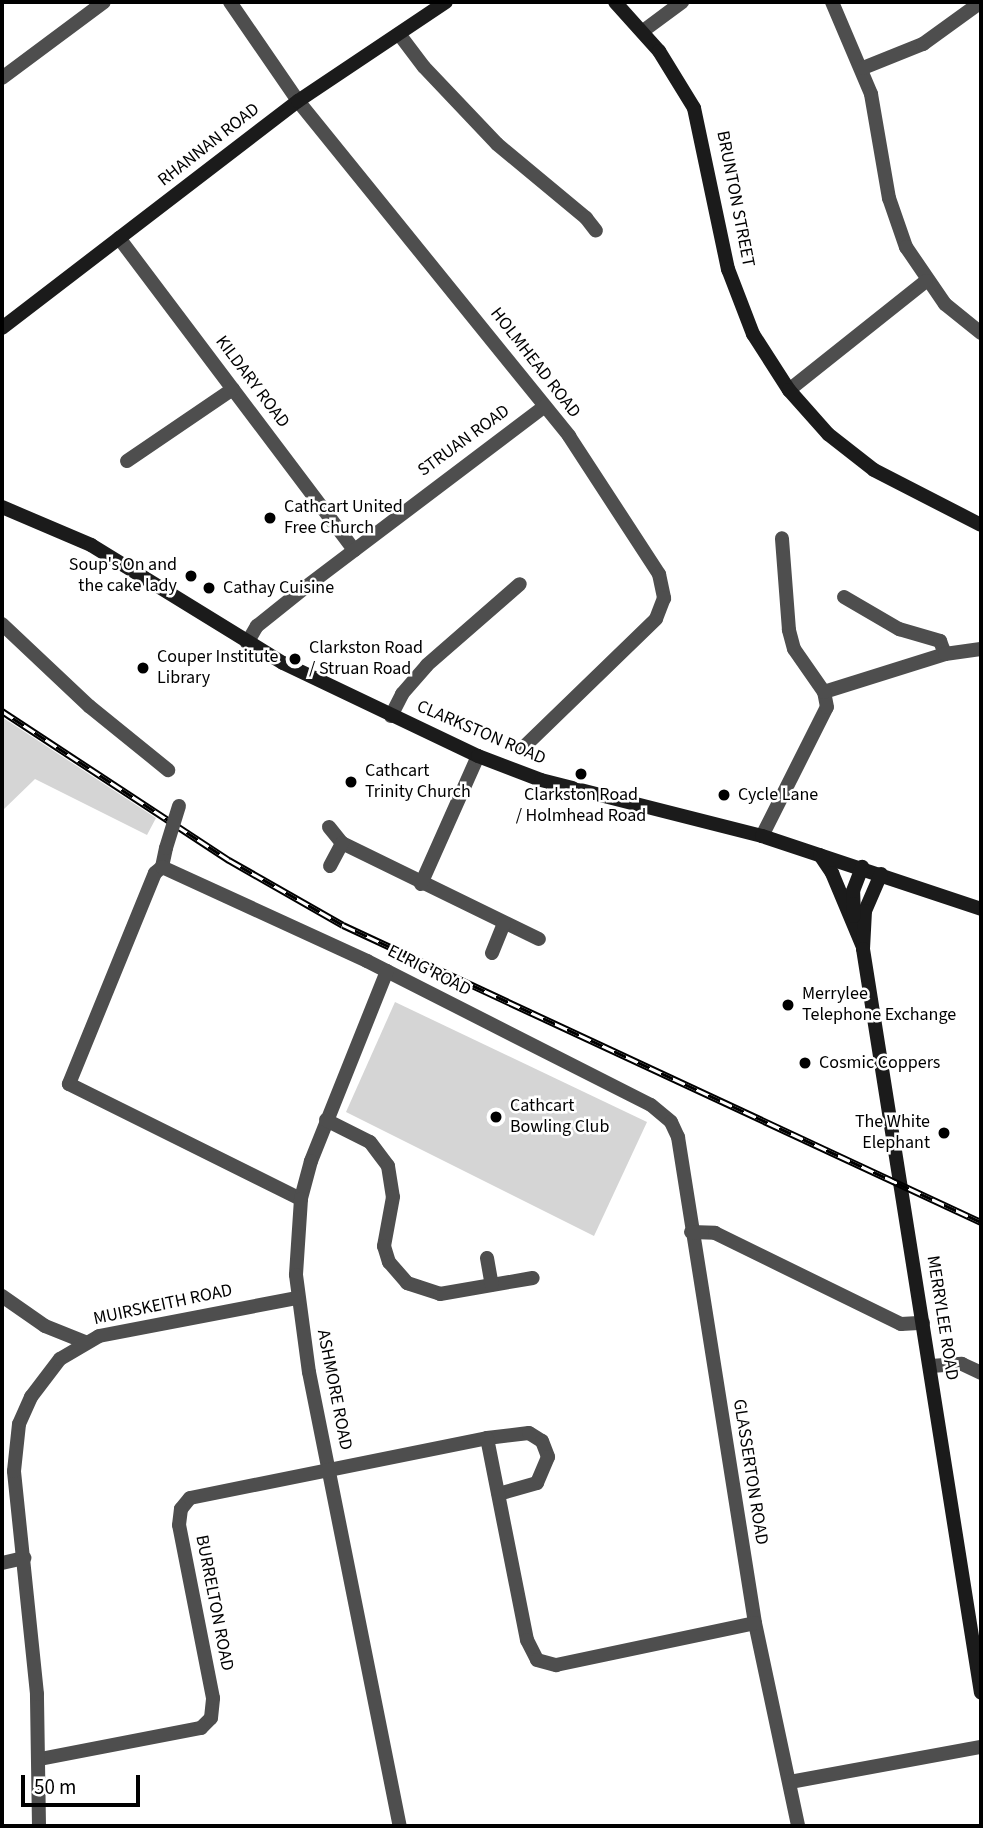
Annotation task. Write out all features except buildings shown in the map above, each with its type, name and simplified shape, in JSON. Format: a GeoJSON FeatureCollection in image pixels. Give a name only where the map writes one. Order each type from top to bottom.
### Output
{"type":"FeatureCollection","features":[{"type":"Feature","properties":{"kind":"main road","name":"BRUNTON STREET"},"geometry":{"type":"LineString","coordinates":[[615,2],[643,31],[694,108],[728,268],[753,334],[789,390],[828,434],[874,470],[981,526]]}},
{"type":"Feature","properties":{"kind":"main road","name":"RHANNAN ROAD"},"geometry":{"type":"LineString","coordinates":[[2,328],[298,101],[399,34],[438,4]]}},
{"type":"Feature","properties":{"kind":"main road","name":"CLARKSTON ROAD"},"geometry":{"type":"LineString","coordinates":[[2,507],[90,545],[247,643],[478,757],[541,780],[762,836],[862,866],[981,909]]}},
{"type":"Feature","properties":{"kind":"main road","name":"MERRYLEE ROAD"},"geometry":{"type":"LineString","coordinates":[[820,855],[832,873],[863,948]]}},
{"type":"Feature","properties":{"kind":"main road","name":"MERRYLEE ROAD"},"geometry":{"type":"LineString","coordinates":[[855,932],[853,891],[862,866]]}},
{"type":"Feature","properties":{"kind":"main road","name":"MERRYLEE ROAD"},"geometry":{"type":"LineString","coordinates":[[881,874],[865,911],[863,948],[981,1693]]}},
{"type":"Feature","properties":{"kind":"street"},"geometry":{"type":"LineString","coordinates":[[2,78],[104,2]]}},
{"type":"Feature","properties":{"kind":"street"},"geometry":{"type":"LineString","coordinates":[[643,31],[682,2]]}},
{"type":"Feature","properties":{"kind":"street"},"geometry":{"type":"LineString","coordinates":[[832,2],[863,68],[896,222],[926,281],[981,333]]}},
{"type":"Feature","properties":{"kind":"street","name":"HOLMHEAD ROAD"},"geometry":{"type":"LineString","coordinates":[[231,4],[298,101],[545,405],[613,499],[659,574],[664,598],[656,619],[524,747]]}},
{"type":"Feature","properties":{"kind":"street"},"geometry":{"type":"LineString","coordinates":[[863,68],[923,44],[980,6]]}},
{"type":"Feature","properties":{"kind":"street"},"geometry":{"type":"LineString","coordinates":[[399,34],[424,67],[497,144],[586,218],[596,231]]}},
{"type":"Feature","properties":{"kind":"street","name":"KILDARY ROAD"},"geometry":{"type":"LineString","coordinates":[[119,238],[354,550]]}},
{"type":"Feature","properties":{"kind":"street"},"geometry":{"type":"LineString","coordinates":[[789,390],[926,281]]}},
{"type":"Feature","properties":{"kind":"street"},"geometry":{"type":"LineString","coordinates":[[127,461],[233,388]]}},
{"type":"Feature","properties":{"kind":"street","name":"STRUAN ROAD"},"geometry":{"type":"LineString","coordinates":[[247,643],[257,626],[545,405]]}},
{"type":"Feature","properties":{"kind":"street"},"geometry":{"type":"LineString","coordinates":[[762,836],[827,707],[824,692],[794,649],[789,630],[782,538]]}},
{"type":"Feature","properties":{"kind":"street"},"geometry":{"type":"LineString","coordinates":[[391,716],[402,694],[427,665],[520,584]]}},
{"type":"Feature","properties":{"kind":"street"},"geometry":{"type":"LineString","coordinates":[[844,597],[899,629],[940,641],[945,654]]}},
{"type":"Feature","properties":{"kind":"street"},"geometry":{"type":"LineString","coordinates":[[2,624],[89,706],[168,770]]}},
{"type":"Feature","properties":{"kind":"street"},"geometry":{"type":"LineString","coordinates":[[824,692],[945,654],[981,649]]}},
{"type":"Feature","properties":{"kind":"street"},"geometry":{"type":"LineString","coordinates":[[421,884],[478,757]]}},
{"type":"Feature","properties":{"kind":"street"},"geometry":{"type":"LineString","coordinates":[[179,806],[162,867],[155,873],[69,1084],[301,1199]]}},
{"type":"Feature","properties":{"kind":"street"},"geometry":{"type":"LineString","coordinates":[[329,827],[342,843],[421,884],[539,939]]}},
{"type":"Feature","properties":{"kind":"street"},"geometry":{"type":"LineString","coordinates":[[330,866],[342,843]]}},
{"type":"Feature","properties":{"kind":"street","name":"ELRIG ROAD"},"geometry":{"type":"LineString","coordinates":[[162,867],[387,971],[650,1105],[671,1122]]}},
{"type":"Feature","properties":{"kind":"street"},"geometry":{"type":"LineString","coordinates":[[492,953],[504,923]]}},
{"type":"Feature","properties":{"kind":"street","name":"ASHMORE ROAD"},"geometry":{"type":"LineString","coordinates":[[387,971],[326,1120],[301,1199],[297,1298],[400,1826]]}},
{"type":"Feature","properties":{"kind":"street"},"geometry":{"type":"LineString","coordinates":[[326,1120],[370,1142],[388,1166],[393,1196],[384,1246],[398,1276],[428,1294],[533,1278]]}},
{"type":"Feature","properties":{"kind":"street","name":"GLASSERTON ROAD"},"geometry":{"type":"LineString","coordinates":[[671,1122],[678,1137],[755,1623],[798,1826]]}},
{"type":"Feature","properties":{"kind":"street"},"geometry":{"type":"LineString","coordinates":[[691,1232],[715,1233],[901,1324],[923,1323]]}},
{"type":"Feature","properties":{"kind":"street"},"geometry":{"type":"LineString","coordinates":[[487,1258],[492,1285]]}},
{"type":"Feature","properties":{"kind":"street"},"geometry":{"type":"LineString","coordinates":[[2,1296],[45,1326],[85,1342]]}},
{"type":"Feature","properties":{"kind":"street","name":"MUIRSKEITH ROAD"},"geometry":{"type":"LineString","coordinates":[[39,1826],[40,1759],[24,1558],[14,1471],[19,1424],[45,1377],[60,1359],[85,1342],[161,1322],[297,1298]]}},
{"type":"Feature","properties":{"kind":"street"},"geometry":{"type":"LineString","coordinates":[[931,1366],[962,1364],[981,1373]]}},
{"type":"Feature","properties":{"kind":"street","name":"BURRELTON ROAD"},"geometry":{"type":"LineString","coordinates":[[40,1759],[205,1725],[213,1713],[214,1698],[180,1532],[181,1508],[199,1495],[487,1438],[529,1433],[542,1441],[548,1457],[537,1483],[499,1494]]}},
{"type":"Feature","properties":{"kind":"street"},"geometry":{"type":"LineString","coordinates":[[487,1438],[527,1640],[541,1663],[556,1665],[755,1623]]}},
{"type":"Feature","properties":{"kind":"street"},"geometry":{"type":"LineString","coordinates":[[2,1563],[24,1558]]}},
{"type":"Feature","properties":{"kind":"street"},"geometry":{"type":"LineString","coordinates":[[790,1782],[981,1747]]}},
{"type":"Feature","properties":{"kind":"shaded area"},"geometry":{"type":"Polygon","coordinates":[[[2,717],[156,818],[147,835],[35,779],[2,811],[2,717]]]}},
{"type":"Feature","properties":{"kind":"shaded area","name":"Cathcart Bowling Club"},"geometry":{"type":"Polygon","coordinates":[[[395,1002],[647,1122],[594,1236],[346,1112],[395,1002]]]}},
{"type":"Feature","properties":{"kind":"railway"},"geometry":{"type":"LineString","coordinates":[[2,711],[229,860],[343,925],[981,1222]]}},
{"type":"Feature","properties":{"kind":"place","name":"Cathcart United Free Church"},"geometry":{"type":"Point","coordinates":[270,518]}},
{"type":"Feature","properties":{"kind":"place","name":"Soup's On and the cake lady"},"geometry":{"type":"Point","coordinates":[191,576]}},
{"type":"Feature","properties":{"kind":"place","name":"Cathay Cuisine"},"geometry":{"type":"Point","coordinates":[209,588]}},
{"type":"Feature","properties":{"kind":"place","name":"Clarkston Road / Struan Road"},"geometry":{"type":"Point","coordinates":[295,659]}},
{"type":"Feature","properties":{"kind":"place","name":"Couper Institute Library"},"geometry":{"type":"Point","coordinates":[143,668]}},
{"type":"Feature","properties":{"kind":"place","name":"Clarkston Road / Holmhead Road"},"geometry":{"type":"Point","coordinates":[581,774]}},
{"type":"Feature","properties":{"kind":"place","name":"Cathcart Trinity Church"},"geometry":{"type":"Point","coordinates":[351,782]}},
{"type":"Feature","properties":{"kind":"place","name":"Cycle Lane"},"geometry":{"type":"Point","coordinates":[724,795]}},
{"type":"Feature","properties":{"kind":"place","name":"Merrylee Telephone Exchange"},"geometry":{"type":"Point","coordinates":[788,1005]}},
{"type":"Feature","properties":{"kind":"place","name":"Cosmic Coppers"},"geometry":{"type":"Point","coordinates":[805,1063]}},
{"type":"Feature","properties":{"kind":"place","name":"Cathcart Bowling Club"},"geometry":{"type":"Point","coordinates":[496,1117]}},
{"type":"Feature","properties":{"kind":"place","name":"The White Elephant"},"geometry":{"type":"Point","coordinates":[944,1133]}}]}
